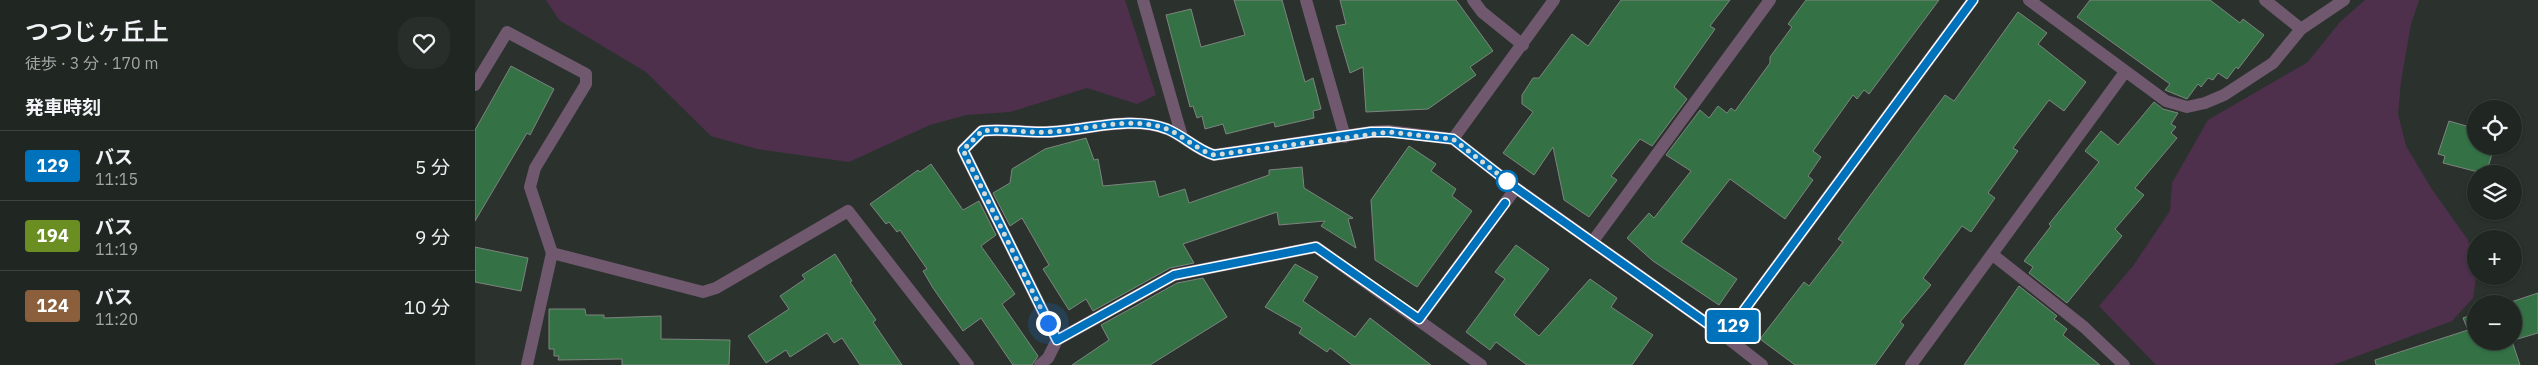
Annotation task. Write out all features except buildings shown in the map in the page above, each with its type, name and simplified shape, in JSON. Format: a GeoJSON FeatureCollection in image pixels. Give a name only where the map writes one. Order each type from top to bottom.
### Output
{"type":"FeatureCollection","features":[{"type":"Feature","properties":{"kind":"street"},"geometry":{"type":"LineString","coordinates":[[1143,0],[1182,137]]}},
{"type":"Feature","properties":{"kind":"street"},"geometry":{"type":"LineString","coordinates":[[1306,0],[1345,137]]}},
{"type":"Feature","properties":{"kind":"street"},"geometry":{"type":"LineString","coordinates":[[1473,0],[1482,12],[1523,45]]}},
{"type":"Feature","properties":{"kind":"street"},"geometry":{"type":"LineString","coordinates":[[1453,139],[1554,0]]}},
{"type":"Feature","properties":{"kind":"street"},"geometry":{"type":"LineString","coordinates":[[1593,241],[1770,0]]}},
{"type":"Feature","properties":{"kind":"street"},"geometry":{"type":"LineString","coordinates":[[1725,336],[1973,0]]}},
{"type":"Feature","properties":{"kind":"street"},"geometry":{"type":"LineString","coordinates":[[2029,0],[2166,101],[2187,107],[2205,103],[2242,85],[2273,63],[2301,29],[2344,0]]}},
{"type":"Feature","properties":{"kind":"street"},"geometry":{"type":"LineString","coordinates":[[2265,0],[2301,29]]}},
{"type":"Feature","properties":{"kind":"street"},"geometry":{"type":"LineString","coordinates":[[475,85],[507,32],[586,74],[586,84],[535,168],[530,187],[552,253],[527,365]]}},
{"type":"Feature","properties":{"kind":"street"},"geometry":{"type":"LineString","coordinates":[[1911,365],[2125,72]]}},
{"type":"Feature","properties":{"kind":"street"},"geometry":{"type":"LineString","coordinates":[[1057,340],[963,150],[982,131],[1046,132],[1118,124],[1155,126],[1168,130],[1205,152],[1214,155],[1389,132],[1453,139],[1516,188],[1593,241],[1762,365]]}},
{"type":"Feature","properties":{"kind":"street"},"geometry":{"type":"LineString","coordinates":[[1419,319],[1516,188]]}},
{"type":"Feature","properties":{"kind":"street"},"geometry":{"type":"LineString","coordinates":[[552,253],[703,292],[716,288],[848,211],[968,365]]}},
{"type":"Feature","properties":{"kind":"street"},"geometry":{"type":"LineString","coordinates":[[1040,365],[1048,358],[1057,340],[1174,275],[1316,247],[1481,365]]}},
{"type":"Feature","properties":{"kind":"street"},"geometry":{"type":"LineString","coordinates":[[1993,255],[2084,327],[2124,365]]}},
{"type":"Feature","properties":{"kind":"shaded area"},"geometry":{"type":"Polygon","coordinates":[[[546,0],[1125,0],[1156,95],[1137,104],[1087,88],[1010,112],[966,115],[930,125],[849,162],[757,149],[711,136],[646,72],[559,20],[546,0]]]}},
{"type":"Feature","properties":{"kind":"shaded area"},"geometry":{"type":"Polygon","coordinates":[[[2365,0],[2419,0],[2411,24],[2401,81],[2398,114],[2406,146],[2431,188],[2467,239],[2467,285],[2475,285],[2473,295],[2467,295],[2467,305],[2452,321],[2333,365],[2156,365],[2099,306],[2133,266],[2170,211],[2172,183],[2208,120],[2308,62],[2340,22],[2365,0]]]}},
{"type":"Feature","properties":{"kind":"bus line","name":"129"},"geometry":{"type":"LineString","coordinates":[[1505,203],[1419,319],[1316,247],[1174,275],[1057,340],[963,150],[982,131],[1046,132],[1109,124],[1155,126],[1168,130],[1205,152],[1214,155],[1371,132],[1389,132],[1453,139],[1516,188],[1725,336],[1973,0]]}},
{"type":"Feature","properties":{"kind":"route"},"geometry":{"type":"LineString","coordinates":[[1048,323],[963,150],[982,131],[1046,132],[1109,124],[1155,126],[1168,130],[1205,152],[1214,155],[1371,132],[1389,132],[1453,139],[1507,181]]}}]}
